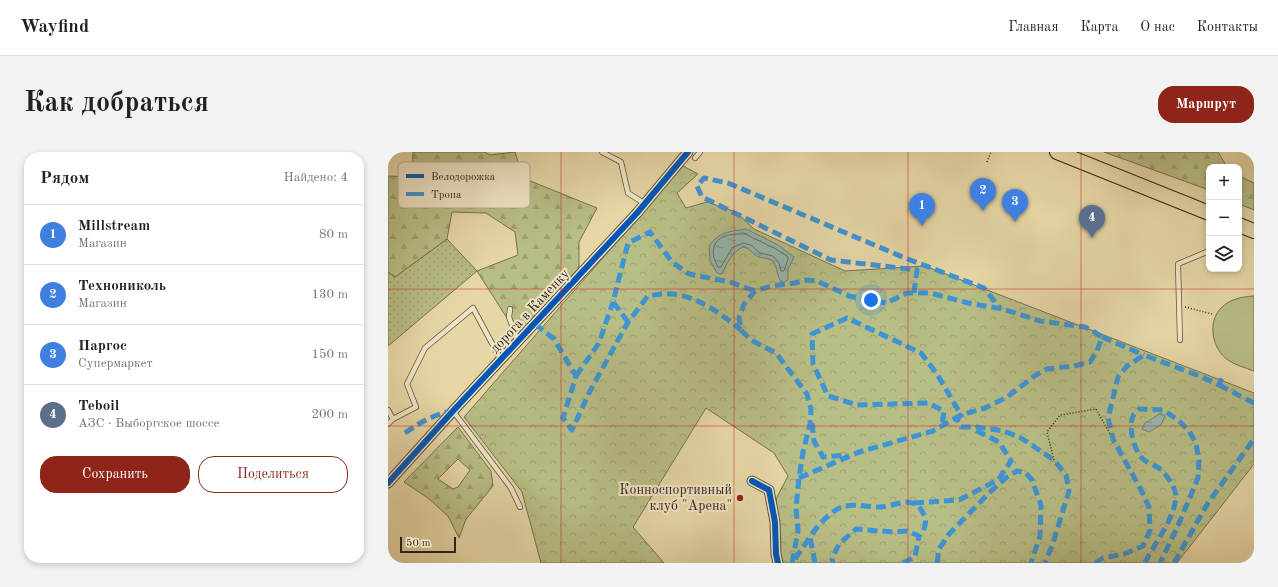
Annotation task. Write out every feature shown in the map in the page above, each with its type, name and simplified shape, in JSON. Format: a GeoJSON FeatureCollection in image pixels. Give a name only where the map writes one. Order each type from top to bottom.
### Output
{"type":"FeatureCollection","features":[{"type":"Feature","properties":{"kind":"main road"},"geometry":{"type":"LineString","coordinates":[[1057,152],[1206,212]]}},
{"type":"Feature","properties":{"kind":"main road"},"geometry":{"type":"LineString","coordinates":[[1078,152],[1206,204]]}},
{"type":"Feature","properties":{"kind":"main road"},"geometry":{"type":"LineString","coordinates":[[1242,218],[1254,223]]}},
{"type":"Feature","properties":{"kind":"main road"},"geometry":{"type":"LineString","coordinates":[[1242,226],[1254,231]]}},
{"type":"Feature","properties":{"kind":"street","name":"дорога в Каменку"},"geometry":{"type":"LineString","coordinates":[[388,484],[644,203],[691,155]]}},
{"type":"Feature","properties":{"kind":"street"},"geometry":{"type":"LineString","coordinates":[[752,481],[769,490],[775,522],[776,554],[778,563]]}},
{"type":"Feature","properties":{"kind":"lane"},"geometry":{"type":"LineString","coordinates":[[602,152],[621,162],[628,193],[644,203]]}},
{"type":"Feature","properties":{"kind":"lane"},"geometry":{"type":"LineString","coordinates":[[691,155],[700,152]]}},
{"type":"Feature","properties":{"kind":"lane"},"geometry":{"type":"LineString","coordinates":[[1180,340],[1178,264],[1206,252]]}},
{"type":"Feature","properties":{"kind":"lane"},"geometry":{"type":"LineString","coordinates":[[388,424],[393,419],[416,407],[407,384],[425,348],[473,308],[501,360]]}},
{"type":"Feature","properties":{"kind":"lane"},"geometry":{"type":"LineString","coordinates":[[510,309],[509,317],[518,342]]}},
{"type":"Feature","properties":{"kind":"lane"},"geometry":{"type":"LineString","coordinates":[[388,410],[393,419]]}},
{"type":"Feature","properties":{"kind":"lane"},"geometry":{"type":"LineString","coordinates":[[453,411],[511,488],[520,507]]}},
{"type":"Feature","properties":{"kind":"path"},"geometry":{"type":"LineString","coordinates":[[987,162],[991,152]]}},
{"type":"Feature","properties":{"kind":"path"},"geometry":{"type":"LineString","coordinates":[[1179,306],[1212,314]]}},
{"type":"Feature","properties":{"kind":"path"},"geometry":{"type":"LineString","coordinates":[[1054,460],[1047,432],[1060,415],[1096,409],[1113,439]]}},
{"type":"Feature","properties":{"kind":"green space"},"geometry":{"type":"Polygon","coordinates":[[[413,152],[485,152],[490,155],[515,152],[518,162],[413,162],[413,152]]]}},
{"type":"Feature","properties":{"kind":"green space"},"geometry":{"type":"Polygon","coordinates":[[[1104,152],[1218,152],[1225,164],[1206,164],[1206,189],[1104,152]]]}},
{"type":"Feature","properties":{"kind":"green space"},"geometry":{"type":"Polygon","coordinates":[[[683,166],[698,174],[677,193],[686,208],[707,202],[736,212],[754,229],[845,271],[925,266],[1254,393],[1254,464],[1177,563],[774,563],[776,499],[788,476],[774,453],[706,408],[633,527],[664,563],[541,563],[522,492],[464,417],[683,166]]]}},
{"type":"Feature","properties":{"kind":"green space"},"geometry":{"type":"Polygon","coordinates":[[[388,176],[398,176],[398,208],[530,208],[530,181],[597,208],[579,242],[579,268],[519,337],[477,271],[518,255],[515,232],[486,213],[452,212],[447,239],[395,277],[388,272],[388,176]]]}},
{"type":"Feature","properties":{"kind":"green space"},"geometry":{"type":"Polygon","coordinates":[[[1242,177],[1254,183],[1254,210],[1242,205],[1242,177]]]}},
{"type":"Feature","properties":{"kind":"green space"},"geometry":{"type":"Polygon","coordinates":[[[447,239],[477,271],[388,346],[388,272],[395,277],[447,239]]]}},
{"type":"Feature","properties":{"kind":"green space"},"geometry":{"type":"Polygon","coordinates":[[[1254,296],[1254,371],[1228,360],[1223,355],[1215,342],[1213,328],[1214,320],[1224,305],[1236,299],[1254,296]]]}},
{"type":"Feature","properties":{"kind":"green space"},"geometry":{"type":"Polygon","coordinates":[[[458,427],[491,471],[493,486],[466,519],[459,538],[448,516],[428,498],[404,482],[458,427]],[[458,459],[438,479],[453,489],[458,487],[470,470],[458,459]]]}},
{"type":"Feature","properties":{"kind":"water"},"geometry":{"type":"Polygon","coordinates":[[[746,229],[778,245],[794,257],[788,269],[788,280],[782,283],[774,262],[759,257],[743,247],[733,255],[722,274],[717,273],[710,261],[709,246],[717,237],[725,233],[746,229]]]}},
{"type":"Feature","properties":{"kind":"water"},"geometry":{"type":"Polygon","coordinates":[[[1161,413],[1165,416],[1161,425],[1149,432],[1142,429],[1145,423],[1161,413]]]}},
{"type":"Feature","properties":{"kind":"marked path"},"geometry":{"type":"LineString","coordinates":[[914,293],[917,270],[831,260],[702,197],[697,186],[704,178],[728,183],[905,258],[984,288],[1000,308]]}},
{"type":"Feature","properties":{"kind":"marked path"},"geometry":{"type":"LineString","coordinates":[[628,322],[613,302],[628,243],[650,232],[672,262],[689,274],[730,282],[755,291]]}},
{"type":"Feature","properties":{"kind":"marked path"},"geometry":{"type":"LineString","coordinates":[[792,563],[798,531],[796,508],[799,478],[803,452],[810,424],[811,410],[807,394],[776,353],[751,340],[741,330],[739,318],[744,304],[755,291],[771,286],[806,280],[817,281],[849,296],[886,303],[907,293],[930,293],[968,303],[1003,309],[1040,321],[1085,327],[1102,337],[1097,351],[1090,362],[1074,366],[1047,369],[1036,375],[1007,397],[985,408],[961,415],[957,420],[961,427],[976,427],[1004,431],[1021,438],[1054,460],[1066,475],[1069,491],[1053,543],[1045,563]]}},
{"type":"Feature","properties":{"kind":"marked path"},"geometry":{"type":"LineString","coordinates":[[535,324],[554,339],[576,376],[563,418],[572,430],[590,391],[628,322],[648,296],[670,294],[683,296],[701,302],[718,312],[741,330]]}},
{"type":"Feature","properties":{"kind":"marked path"},"geometry":{"type":"LineString","coordinates":[[576,376],[599,343],[613,302]]}},
{"type":"Feature","properties":{"kind":"marked path"},"geometry":{"type":"LineString","coordinates":[[799,478],[859,452],[933,431],[961,415],[937,374],[921,353],[847,318],[812,334],[813,364],[828,396],[857,405],[928,403],[944,411],[942,426]]}},
{"type":"Feature","properties":{"kind":"marked path"},"geometry":{"type":"LineString","coordinates":[[1102,337],[1144,355]]}},
{"type":"Feature","properties":{"kind":"marked path"},"geometry":{"type":"LineString","coordinates":[[1095,563],[1103,558],[1124,554],[1143,546],[1150,530],[1149,507],[1113,439],[1108,418],[1118,377],[1127,366],[1144,355],[1219,385],[1222,378]]}},
{"type":"Feature","properties":{"kind":"marked path"},"geometry":{"type":"LineString","coordinates":[[1219,385],[1254,403]]}},
{"type":"Feature","properties":{"kind":"marked path"},"geometry":{"type":"LineString","coordinates":[[1145,563],[1172,514],[1175,506],[1176,493],[1165,474],[1159,468],[1145,460],[1137,450],[1133,439],[1131,426],[1133,416],[1139,409],[1163,410],[1178,420],[1189,431],[1196,443],[1199,461],[1198,478],[1177,528],[1160,563]]}},
{"type":"Feature","properties":{"kind":"marked path"},"geometry":{"type":"LineString","coordinates":[[405,433],[428,419],[453,411]]}},
{"type":"Feature","properties":{"kind":"marked path"},"geometry":{"type":"LineString","coordinates":[[812,423],[814,441],[823,457],[847,455]]}},
{"type":"Feature","properties":{"kind":"marked path"},"geometry":{"type":"LineString","coordinates":[[914,503],[959,500],[998,480],[1011,461],[999,442],[973,429]]}},
{"type":"Feature","properties":{"kind":"marked path"},"geometry":{"type":"LineString","coordinates":[[1174,563],[1208,503],[1254,439]]}},
{"type":"Feature","properties":{"kind":"marked path"},"geometry":{"type":"LineString","coordinates":[[937,563],[939,549],[949,534],[989,493],[1007,477],[1017,471],[1026,473],[1032,480],[1041,505],[1040,536],[1031,563]]}},
{"type":"Feature","properties":{"kind":"marked path"},"geometry":{"type":"LineString","coordinates":[[815,563],[810,537],[816,528],[826,518],[841,507],[854,505],[880,507],[906,502],[916,505],[921,509],[926,522],[924,529],[919,536],[907,531],[894,532],[856,529],[839,544],[832,559],[833,563]]}},
{"type":"Feature","properties":{"kind":"marked path"},"geometry":{"type":"LineString","coordinates":[[903,563],[915,557],[919,536]]}},
{"type":"Feature","properties":{"kind":"marked path"},"geometry":{"type":"LineString","coordinates":[[795,559],[810,537]]}},
{"type":"Feature","properties":{"kind":"cycle path"},"geometry":{"type":"LineString","coordinates":[[388,483],[637,213],[688,152]]}},
{"type":"Feature","properties":{"kind":"cycle path"},"geometry":{"type":"LineString","coordinates":[[752,481],[769,490],[775,522],[776,554],[778,563]]}},
{"type":"Feature","properties":{"kind":"place","name":"Технониколь"},"geometry":{"type":"Point","coordinates":[983,211]}},
{"type":"Feature","properties":{"kind":"place","name":"Паргос"},"geometry":{"type":"Point","coordinates":[1015,222]}},
{"type":"Feature","properties":{"kind":"place","name":"Millstream"},"geometry":{"type":"Point","coordinates":[922,226]}},
{"type":"Feature","properties":{"kind":"place","name":"Teboil"},"geometry":{"type":"Point","coordinates":[1092,238]}},
{"type":"Feature","properties":{"kind":"place","name":"Конноспортивный клуб \"Арена\""},"geometry":{"type":"Point","coordinates":[740,498]}}]}
